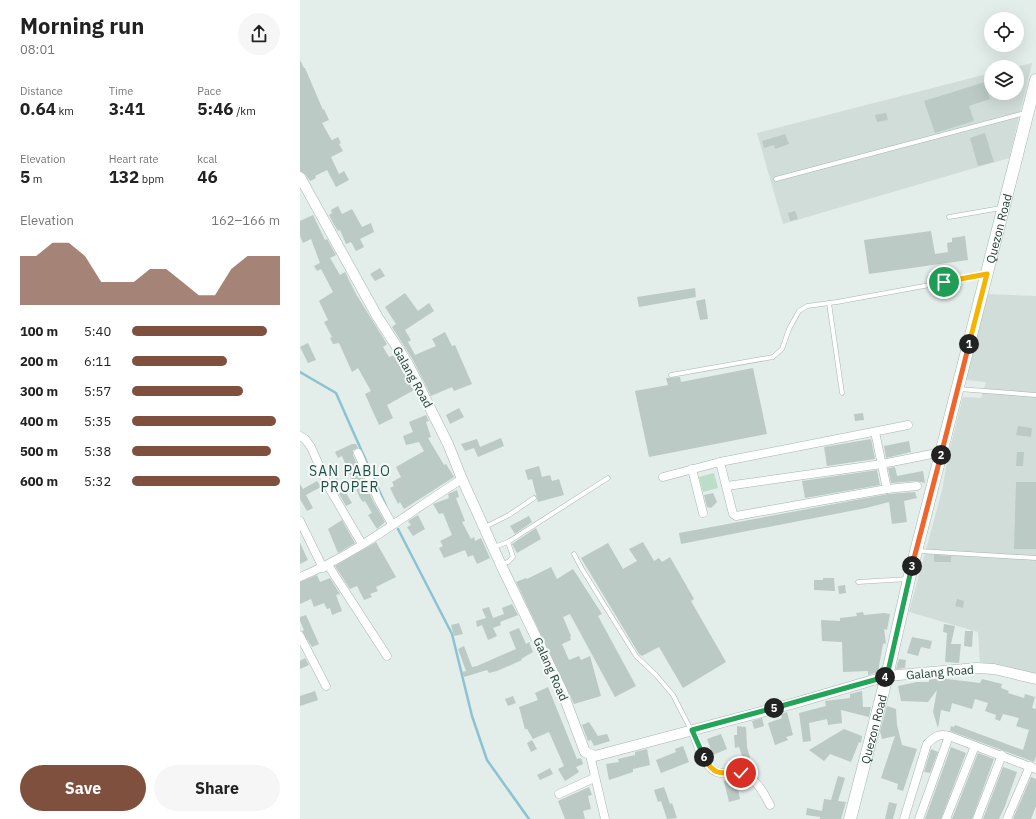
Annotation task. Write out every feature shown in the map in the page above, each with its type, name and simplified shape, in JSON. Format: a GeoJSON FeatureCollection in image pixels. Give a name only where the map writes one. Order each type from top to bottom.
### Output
{"type":"FeatureCollection","features":[{"type":"Feature","properties":{"kind":"main road","name":"Quezon Road"},"geometry":{"type":"LineString","coordinates":[[850,819],[887,676],[909,578],[1036,80]]}},
{"type":"Feature","properties":{"kind":"street","name":"Galang Road"},"geometry":{"type":"LineString","coordinates":[[300,177],[377,316],[408,364],[448,444],[462,479],[501,565],[562,691],[585,752],[595,756],[887,676],[977,668],[994,669],[1036,679]]}},
{"type":"Feature","properties":{"kind":"street"},"geometry":{"type":"LineString","coordinates":[[663,477],[720,462],[908,425]]}},
{"type":"Feature","properties":{"kind":"street"},"geometry":{"type":"LineString","coordinates":[[875,432],[887,489]]}},
{"type":"Feature","properties":{"kind":"street"},"geometry":{"type":"LineString","coordinates":[[300,436],[305,439],[311,447],[328,486],[362,544]]}},
{"type":"Feature","properties":{"kind":"street"},"geometry":{"type":"LineString","coordinates":[[358,454],[378,500],[392,524]]}},
{"type":"Feature","properties":{"kind":"street"},"geometry":{"type":"LineString","coordinates":[[727,486],[882,464],[932,454],[941,455]]}},
{"type":"Feature","properties":{"kind":"street"},"geometry":{"type":"LineString","coordinates":[[720,462],[733,514],[736,516],[887,489],[916,486]]}},
{"type":"Feature","properties":{"kind":"street"},"geometry":{"type":"LineString","coordinates":[[692,469],[703,512]]}},
{"type":"Feature","properties":{"kind":"street"},"geometry":{"type":"LineString","coordinates":[[300,577],[326,566],[462,479]]}},
{"type":"Feature","properties":{"kind":"street"},"geometry":{"type":"LineString","coordinates":[[300,522],[326,566],[387,656]]}},
{"type":"Feature","properties":{"kind":"street"},"geometry":{"type":"LineString","coordinates":[[300,637],[326,686]]}},
{"type":"Feature","properties":{"kind":"street"},"geometry":{"type":"LineString","coordinates":[[692,730],[709,767],[720,774],[741,773],[750,776],[761,788],[770,805]]}},
{"type":"Feature","properties":{"kind":"street"},"geometry":{"type":"LineString","coordinates":[[904,819],[927,744],[936,735],[943,734],[1033,767],[1007,819]]}},
{"type":"Feature","properties":{"kind":"street"},"geometry":{"type":"LineString","coordinates":[[919,819],[949,736]]}},
{"type":"Feature","properties":{"kind":"street"},"geometry":{"type":"LineString","coordinates":[[946,819],[975,746]]}},
{"type":"Feature","properties":{"kind":"street"},"geometry":{"type":"LineString","coordinates":[[590,755],[594,778],[606,819]]}},
{"type":"Feature","properties":{"kind":"street"},"geometry":{"type":"LineString","coordinates":[[977,819],[1002,755]]}},
{"type":"Feature","properties":{"kind":"street"},"geometry":{"type":"LineString","coordinates":[[559,794],[594,778]]}},
{"type":"Feature","properties":{"kind":"lane"},"geometry":{"type":"LineString","coordinates":[[776,179],[1028,112]]}},
{"type":"Feature","properties":{"kind":"lane"},"geometry":{"type":"LineString","coordinates":[[949,217],[1004,207]]}},
{"type":"Feature","properties":{"kind":"lane"},"geometry":{"type":"LineString","coordinates":[[670,375],[773,357],[782,349],[789,329],[799,311],[807,306],[987,274]]}},
{"type":"Feature","properties":{"kind":"lane"},"geometry":{"type":"LineString","coordinates":[[829,303],[842,393]]}},
{"type":"Feature","properties":{"kind":"lane"},"geometry":{"type":"LineString","coordinates":[[957,389],[1036,395]]}},
{"type":"Feature","properties":{"kind":"lane"},"geometry":{"type":"LineString","coordinates":[[494,548],[508,542],[608,478]]}},
{"type":"Feature","properties":{"kind":"lane"},"geometry":{"type":"LineString","coordinates":[[485,527],[509,515],[534,498]]}},
{"type":"Feature","properties":{"kind":"lane"},"geometry":{"type":"LineString","coordinates":[[501,565],[508,562],[513,557],[508,542]]}},
{"type":"Feature","properties":{"kind":"lane"},"geometry":{"type":"LineString","coordinates":[[916,551],[1036,558]]}},
{"type":"Feature","properties":{"kind":"lane"},"geometry":{"type":"LineString","coordinates":[[574,554],[582,570],[636,656],[656,675],[673,696],[692,730]]}},
{"type":"Feature","properties":{"kind":"lane"},"geometry":{"type":"LineString","coordinates":[[858,582],[909,578]]}},
{"type":"Feature","properties":{"kind":"shaded area"},"geometry":{"type":"Polygon","coordinates":[[[1032,63],[1024,96],[1024,65],[1032,63]]]}},
{"type":"Feature","properties":{"kind":"shaded area"},"geometry":{"type":"Polygon","coordinates":[[[984,75],[984,100],[1023,100],[1009,158],[783,224],[757,133],[984,75]]]}},
{"type":"Feature","properties":{"kind":"shaded area"},"geometry":{"type":"Polygon","coordinates":[[[987,294],[1036,296],[1036,677],[980,662],[978,632],[909,612],[942,491],[948,456],[963,397],[981,398],[986,382],[966,380],[987,294]]]}},
{"type":"Feature","properties":{"kind":"green space"},"geometry":{"type":"Polygon","coordinates":[[[714,473],[718,488],[703,492],[699,477],[714,473]]]}},
{"type":"Feature","properties":{"kind":"building"},"geometry":{"type":"Polygon","coordinates":[[[300,60],[329,120],[322,123],[331,139],[332,140],[338,137],[341,143],[339,144],[343,151],[331,157],[339,174],[344,171],[349,180],[336,187],[327,170],[315,176],[316,178],[310,181],[305,174],[300,171],[300,60]]]}},
{"type":"Feature","properties":{"kind":"building"},"geometry":{"type":"Polygon","coordinates":[[[984,82],[984,100],[987,100],[969,106],[974,121],[935,133],[924,101],[984,82]]]}},
{"type":"Feature","properties":{"kind":"building"},"geometry":{"type":"Polygon","coordinates":[[[886,113],[888,120],[877,122],[875,115],[886,113]]]}},
{"type":"Feature","properties":{"kind":"building"},"geometry":{"type":"Polygon","coordinates":[[[985,133],[994,162],[978,166],[970,138],[985,133]]]}},
{"type":"Feature","properties":{"kind":"building"},"geometry":{"type":"Polygon","coordinates":[[[785,134],[789,144],[775,149],[774,145],[764,148],[762,141],[785,134]]]}},
{"type":"Feature","properties":{"kind":"building"},"geometry":{"type":"Polygon","coordinates":[[[338,206],[342,214],[352,209],[362,227],[371,223],[374,232],[360,239],[364,247],[356,251],[351,242],[346,244],[340,230],[338,231],[329,215],[332,213],[331,210],[338,206]]]}},
{"type":"Feature","properties":{"kind":"building"},"geometry":{"type":"Polygon","coordinates":[[[795,211],[798,219],[790,221],[788,213],[795,211]]]}},
{"type":"Feature","properties":{"kind":"building"},"geometry":{"type":"Polygon","coordinates":[[[313,215],[325,240],[327,239],[336,255],[330,258],[340,275],[345,272],[356,294],[387,344],[383,347],[389,357],[394,355],[414,390],[387,405],[393,418],[379,425],[365,394],[371,391],[358,368],[352,372],[339,343],[333,344],[330,338],[332,337],[324,322],[328,320],[319,301],[333,292],[321,269],[317,271],[314,266],[320,263],[311,239],[303,243],[300,236],[300,221],[313,215]]]}},
{"type":"Feature","properties":{"kind":"building"},"geometry":{"type":"Polygon","coordinates":[[[931,231],[935,254],[948,252],[947,243],[952,242],[952,238],[965,236],[968,260],[869,274],[864,240],[931,231]]]}},
{"type":"Feature","properties":{"kind":"building"},"geometry":{"type":"Polygon","coordinates":[[[380,268],[385,276],[375,281],[370,274],[380,268]]]}},
{"type":"Feature","properties":{"kind":"building"},"geometry":{"type":"Polygon","coordinates":[[[695,288],[696,297],[639,307],[637,297],[695,288]]]}},
{"type":"Feature","properties":{"kind":"building"},"geometry":{"type":"Polygon","coordinates":[[[405,293],[418,311],[429,303],[434,311],[405,330],[411,340],[408,342],[415,355],[436,346],[432,339],[445,332],[452,346],[455,345],[472,384],[454,391],[452,387],[431,396],[413,360],[392,327],[396,324],[385,307],[405,293]]]}},
{"type":"Feature","properties":{"kind":"building"},"geometry":{"type":"Polygon","coordinates":[[[705,299],[708,319],[700,320],[696,301],[705,299]]]}},
{"type":"Feature","properties":{"kind":"building"},"geometry":{"type":"Polygon","coordinates":[[[308,343],[316,360],[308,363],[300,347],[308,343]]]}},
{"type":"Feature","properties":{"kind":"building"},"geometry":{"type":"Polygon","coordinates":[[[753,368],[767,434],[649,457],[635,391],[668,385],[666,378],[680,377],[681,382],[753,368]]]}},
{"type":"Feature","properties":{"kind":"building"},"geometry":{"type":"Polygon","coordinates":[[[459,408],[464,417],[450,424],[446,415],[459,408]]]}},
{"type":"Feature","properties":{"kind":"building"},"geometry":{"type":"Polygon","coordinates":[[[863,413],[864,420],[855,421],[854,414],[863,413]]]}},
{"type":"Feature","properties":{"kind":"building"},"geometry":{"type":"Polygon","coordinates":[[[426,415],[429,421],[426,422],[431,437],[428,438],[444,465],[446,464],[454,477],[404,509],[400,502],[398,504],[390,488],[394,486],[392,482],[401,477],[396,467],[424,451],[419,442],[406,445],[403,436],[413,432],[409,422],[426,415]]]}},
{"type":"Feature","properties":{"kind":"building"},"geometry":{"type":"Polygon","coordinates":[[[1018,426],[1032,428],[1031,437],[1016,435],[1018,426]]]}},
{"type":"Feature","properties":{"kind":"building"},"geometry":{"type":"Polygon","coordinates":[[[501,438],[504,446],[478,457],[474,448],[465,451],[461,444],[477,439],[480,447],[501,438]]]}},
{"type":"Feature","properties":{"kind":"building"},"geometry":{"type":"Polygon","coordinates":[[[871,439],[875,459],[827,466],[824,447],[871,439]]]}},
{"type":"Feature","properties":{"kind":"building"},"geometry":{"type":"Polygon","coordinates":[[[909,441],[911,452],[886,458],[884,446],[909,441]]]}},
{"type":"Feature","properties":{"kind":"building"},"geometry":{"type":"Polygon","coordinates":[[[352,444],[356,444],[358,448],[353,450],[353,455],[373,501],[385,522],[377,529],[368,515],[372,513],[365,501],[363,502],[360,498],[342,456],[338,458],[335,452],[352,444]]]}},
{"type":"Feature","properties":{"kind":"building"},"geometry":{"type":"Polygon","coordinates":[[[1017,452],[1024,452],[1023,466],[1016,466],[1017,452]]]}},
{"type":"Feature","properties":{"kind":"building"},"geometry":{"type":"Polygon","coordinates":[[[539,466],[542,477],[550,475],[552,481],[559,479],[564,495],[538,502],[532,479],[528,480],[525,470],[539,466]]]}},
{"type":"Feature","properties":{"kind":"building"},"geometry":{"type":"Polygon","coordinates":[[[895,467],[897,476],[923,471],[925,483],[916,481],[891,483],[888,468],[895,467]]]}},
{"type":"Feature","properties":{"kind":"building"},"geometry":{"type":"Polygon","coordinates":[[[877,470],[880,485],[805,498],[802,481],[877,470]]]}},
{"type":"Feature","properties":{"kind":"building"},"geometry":{"type":"Polygon","coordinates":[[[337,478],[352,503],[346,506],[332,481],[337,478]]]}},
{"type":"Feature","properties":{"kind":"building"},"geometry":{"type":"Polygon","coordinates":[[[317,481],[321,487],[306,495],[313,508],[307,511],[300,499],[300,484],[303,489],[317,481]]]}},
{"type":"Feature","properties":{"kind":"building"},"geometry":{"type":"Polygon","coordinates":[[[1016,482],[1036,482],[1036,549],[1014,549],[1016,482]]]}},
{"type":"Feature","properties":{"kind":"building"},"geometry":{"type":"Polygon","coordinates":[[[457,490],[459,497],[456,498],[465,521],[462,522],[471,539],[474,537],[475,541],[481,538],[490,558],[477,564],[473,555],[468,557],[465,550],[444,558],[439,548],[443,546],[440,541],[452,535],[443,513],[439,514],[433,504],[449,498],[448,494],[457,490]]]}},
{"type":"Feature","properties":{"kind":"building"},"geometry":{"type":"Polygon","coordinates":[[[915,492],[917,498],[904,501],[907,522],[892,524],[889,502],[866,508],[681,544],[679,533],[888,494],[915,492]]]}},
{"type":"Feature","properties":{"kind":"building"},"geometry":{"type":"Polygon","coordinates":[[[713,493],[717,502],[711,508],[707,507],[704,495],[713,493]]]}},
{"type":"Feature","properties":{"kind":"building"},"geometry":{"type":"Polygon","coordinates":[[[418,515],[425,529],[413,536],[407,527],[411,525],[408,521],[418,515]]]}},
{"type":"Feature","properties":{"kind":"building"},"geometry":{"type":"Polygon","coordinates":[[[529,516],[532,522],[515,534],[510,526],[529,516]]]}},
{"type":"Feature","properties":{"kind":"building"},"geometry":{"type":"Polygon","coordinates":[[[342,520],[355,543],[338,553],[328,529],[342,520]]]}},
{"type":"Feature","properties":{"kind":"building"},"geometry":{"type":"Polygon","coordinates":[[[536,528],[541,539],[517,553],[512,544],[536,528]]]}},
{"type":"Feature","properties":{"kind":"building"},"geometry":{"type":"Polygon","coordinates":[[[376,542],[396,577],[376,587],[378,591],[370,594],[372,597],[364,600],[357,586],[350,589],[335,566],[376,542]]]}},
{"type":"Feature","properties":{"kind":"building"},"geometry":{"type":"Polygon","coordinates":[[[643,542],[654,561],[659,558],[662,562],[670,557],[694,599],[691,601],[726,662],[683,688],[659,647],[642,656],[639,654],[581,558],[608,543],[623,569],[637,561],[629,549],[643,542]]]}},
{"type":"Feature","properties":{"kind":"building"},"geometry":{"type":"Polygon","coordinates":[[[300,543],[308,560],[300,564],[300,543]]]}},
{"type":"Feature","properties":{"kind":"building"},"geometry":{"type":"Polygon","coordinates":[[[934,555],[951,556],[951,562],[934,562],[934,555]]]}},
{"type":"Feature","properties":{"kind":"building"},"geometry":{"type":"Polygon","coordinates":[[[551,567],[557,579],[573,569],[602,614],[598,616],[636,686],[615,697],[570,614],[563,617],[571,636],[571,640],[562,644],[569,660],[579,656],[581,660],[590,656],[601,696],[574,704],[516,582],[526,578],[527,579],[551,567]]]}},
{"type":"Feature","properties":{"kind":"building"},"geometry":{"type":"Polygon","coordinates":[[[317,575],[320,582],[330,578],[340,594],[336,595],[342,611],[332,615],[330,608],[327,609],[324,603],[314,607],[311,599],[300,604],[300,582],[317,575]]]}},
{"type":"Feature","properties":{"kind":"building"},"geometry":{"type":"Polygon","coordinates":[[[823,578],[834,578],[835,591],[814,590],[814,580],[823,580],[823,578]]]}},
{"type":"Feature","properties":{"kind":"building"},"geometry":{"type":"Polygon","coordinates":[[[845,585],[846,593],[839,594],[838,586],[845,585]]]}},
{"type":"Feature","properties":{"kind":"building"},"geometry":{"type":"Polygon","coordinates":[[[957,599],[964,601],[963,608],[955,606],[957,599]]]}},
{"type":"Feature","properties":{"kind":"building"},"geometry":{"type":"Polygon","coordinates":[[[512,604],[518,615],[500,622],[501,625],[493,628],[497,636],[488,640],[482,625],[477,627],[476,621],[486,618],[482,609],[489,607],[493,618],[504,614],[502,608],[512,604]]]}},
{"type":"Feature","properties":{"kind":"building"},"geometry":{"type":"Polygon","coordinates":[[[863,612],[864,615],[884,613],[890,614],[887,630],[884,629],[886,643],[883,644],[878,672],[868,675],[868,671],[843,672],[842,642],[822,641],[821,620],[840,621],[840,618],[857,616],[856,613],[863,612]]]}},
{"type":"Feature","properties":{"kind":"building"},"geometry":{"type":"Polygon","coordinates":[[[306,615],[319,644],[312,647],[302,631],[304,630],[300,621],[300,617],[306,615]]]}},
{"type":"Feature","properties":{"kind":"building"},"geometry":{"type":"Polygon","coordinates":[[[459,623],[463,634],[454,636],[451,625],[459,623]]]}},
{"type":"Feature","properties":{"kind":"building"},"geometry":{"type":"Polygon","coordinates":[[[944,624],[955,626],[951,644],[961,644],[959,663],[945,662],[947,633],[943,632],[944,624]]]}},
{"type":"Feature","properties":{"kind":"building"},"geometry":{"type":"Polygon","coordinates":[[[519,628],[526,644],[529,642],[533,652],[521,659],[522,660],[497,671],[489,673],[487,670],[464,677],[462,672],[466,671],[458,649],[464,646],[472,667],[477,666],[516,649],[509,632],[519,628]]]}},
{"type":"Feature","properties":{"kind":"building"},"geometry":{"type":"Polygon","coordinates":[[[965,631],[973,631],[972,647],[964,646],[965,631]]]}},
{"type":"Feature","properties":{"kind":"building"},"geometry":{"type":"Polygon","coordinates":[[[912,637],[932,641],[930,649],[921,647],[918,656],[907,653],[912,637]]]}},
{"type":"Feature","properties":{"kind":"building"},"geometry":{"type":"Polygon","coordinates":[[[305,658],[309,665],[300,669],[300,661],[305,658]]]}},
{"type":"Feature","properties":{"kind":"building"},"geometry":{"type":"Polygon","coordinates":[[[899,659],[906,660],[905,668],[896,669],[899,659]]]}},
{"type":"Feature","properties":{"kind":"building"},"geometry":{"type":"Polygon","coordinates":[[[939,678],[980,683],[982,679],[1002,684],[1001,688],[1009,691],[1008,693],[1024,698],[1025,694],[1035,697],[1032,708],[1036,709],[1036,756],[1034,762],[950,731],[951,726],[954,727],[955,725],[1023,750],[1029,730],[1016,726],[1019,718],[1003,714],[1000,721],[995,719],[996,715],[985,711],[988,703],[975,699],[972,709],[952,703],[950,712],[941,710],[938,728],[933,712],[937,690],[928,702],[901,701],[898,686],[917,682],[929,682],[929,679],[939,678]]]}},
{"type":"Feature","properties":{"kind":"building"},"geometry":{"type":"Polygon","coordinates":[[[548,687],[577,759],[581,758],[583,764],[576,767],[579,772],[565,781],[558,769],[564,766],[549,732],[533,739],[527,729],[525,729],[519,707],[538,700],[535,693],[548,687]]]}},
{"type":"Feature","properties":{"kind":"building"},"geometry":{"type":"Polygon","coordinates":[[[315,691],[318,700],[300,706],[300,696],[315,691]]]}},
{"type":"Feature","properties":{"kind":"building"},"geometry":{"type":"Polygon","coordinates":[[[862,691],[863,707],[871,707],[869,717],[841,710],[842,723],[828,725],[827,719],[809,723],[811,741],[803,742],[799,713],[826,706],[825,701],[850,698],[850,694],[862,691]]]}},
{"type":"Feature","properties":{"kind":"building"},"geometry":{"type":"Polygon","coordinates":[[[513,696],[516,703],[508,706],[505,699],[513,696]]]}},
{"type":"Feature","properties":{"kind":"building"},"geometry":{"type":"Polygon","coordinates":[[[887,706],[896,709],[897,725],[902,745],[917,749],[903,791],[897,789],[898,784],[881,778],[895,736],[882,739],[880,731],[887,706]]]}},
{"type":"Feature","properties":{"kind":"building"},"geometry":{"type":"Polygon","coordinates":[[[787,712],[793,735],[786,737],[788,740],[775,745],[768,723],[782,718],[781,714],[787,712]]]}},
{"type":"Feature","properties":{"kind":"building"},"geometry":{"type":"Polygon","coordinates":[[[762,718],[764,726],[754,729],[752,721],[762,718]]]}},
{"type":"Feature","properties":{"kind":"building"},"geometry":{"type":"Polygon","coordinates":[[[589,722],[598,736],[607,734],[610,741],[594,746],[591,740],[588,741],[582,725],[589,722]]]}},
{"type":"Feature","properties":{"kind":"building"},"geometry":{"type":"Polygon","coordinates":[[[737,726],[746,727],[747,747],[751,761],[744,762],[739,747],[735,748],[734,735],[737,735],[737,726]]]}},
{"type":"Feature","properties":{"kind":"building"},"geometry":{"type":"Polygon","coordinates":[[[844,729],[862,736],[861,743],[859,742],[851,762],[830,754],[824,761],[809,750],[844,729]]]}},
{"type":"Feature","properties":{"kind":"building"},"geometry":{"type":"Polygon","coordinates":[[[721,734],[727,749],[713,755],[707,739],[721,734]]]}},
{"type":"Feature","properties":{"kind":"building"},"geometry":{"type":"Polygon","coordinates":[[[532,740],[537,749],[531,752],[527,743],[532,740]]]}},
{"type":"Feature","properties":{"kind":"building"},"geometry":{"type":"Polygon","coordinates":[[[683,746],[689,762],[661,773],[656,760],[676,752],[675,749],[683,746]]]}},
{"type":"Feature","properties":{"kind":"building"},"geometry":{"type":"Polygon","coordinates":[[[951,747],[966,753],[941,819],[925,819],[951,747]]]}},
{"type":"Feature","properties":{"kind":"building"},"geometry":{"type":"Polygon","coordinates":[[[647,749],[650,765],[633,769],[633,772],[609,780],[606,764],[619,762],[618,759],[635,755],[635,752],[647,749]]]}},
{"type":"Feature","properties":{"kind":"building"},"geometry":{"type":"Polygon","coordinates":[[[931,749],[938,752],[930,773],[924,772],[931,749]]]}},
{"type":"Feature","properties":{"kind":"building"},"geometry":{"type":"Polygon","coordinates":[[[978,753],[994,759],[972,819],[952,819],[978,753]]]}},
{"type":"Feature","properties":{"kind":"building"},"geometry":{"type":"Polygon","coordinates":[[[1003,767],[1017,772],[1005,806],[999,819],[983,819],[1003,767]]]}},
{"type":"Feature","properties":{"kind":"building"},"geometry":{"type":"Polygon","coordinates":[[[550,768],[553,774],[540,780],[537,775],[550,768]]]}},
{"type":"Feature","properties":{"kind":"building"},"geometry":{"type":"Polygon","coordinates":[[[838,776],[845,778],[838,801],[846,802],[841,819],[820,819],[820,817],[806,815],[807,808],[822,811],[824,799],[831,800],[838,776]]]}},
{"type":"Feature","properties":{"kind":"building"},"geometry":{"type":"Polygon","coordinates":[[[1031,777],[1036,779],[1036,806],[1031,819],[1013,819],[1031,777]]]}},
{"type":"Feature","properties":{"kind":"building"},"geometry":{"type":"Polygon","coordinates":[[[736,778],[740,799],[729,802],[724,781],[736,778]]]}},
{"type":"Feature","properties":{"kind":"building"},"geometry":{"type":"Polygon","coordinates":[[[589,787],[592,795],[588,796],[591,809],[583,811],[585,819],[565,819],[558,801],[589,787]]]}},
{"type":"Feature","properties":{"kind":"building"},"geometry":{"type":"Polygon","coordinates":[[[664,787],[677,818],[667,819],[661,801],[658,802],[654,790],[664,787]]]}},
{"type":"Feature","properties":{"kind":"building"},"geometry":{"type":"Polygon","coordinates":[[[889,802],[897,804],[893,819],[885,819],[889,802]]]}},
{"type":"Feature","properties":{"kind":"waterway"},"geometry":{"type":"LineString","coordinates":[[300,372],[336,393],[386,506]]}},
{"type":"Feature","properties":{"kind":"waterway"},"geometry":{"type":"LineString","coordinates":[[398,529],[452,634],[472,716],[487,760],[529,819]]}},
{"type":"Feature","properties":{"kind":"district","name":"SAN PABLO PROPER"},"geometry":{"type":"Point","coordinates":[350,480]}},
{"type":"Feature","properties":{"kind":"route"},"geometry":{"type":"LineString","coordinates":[[741,773],[729,772],[720,774],[714,772],[704,758],[692,730],[795,703],[887,676],[909,578],[987,274],[944,282]]}}]}
